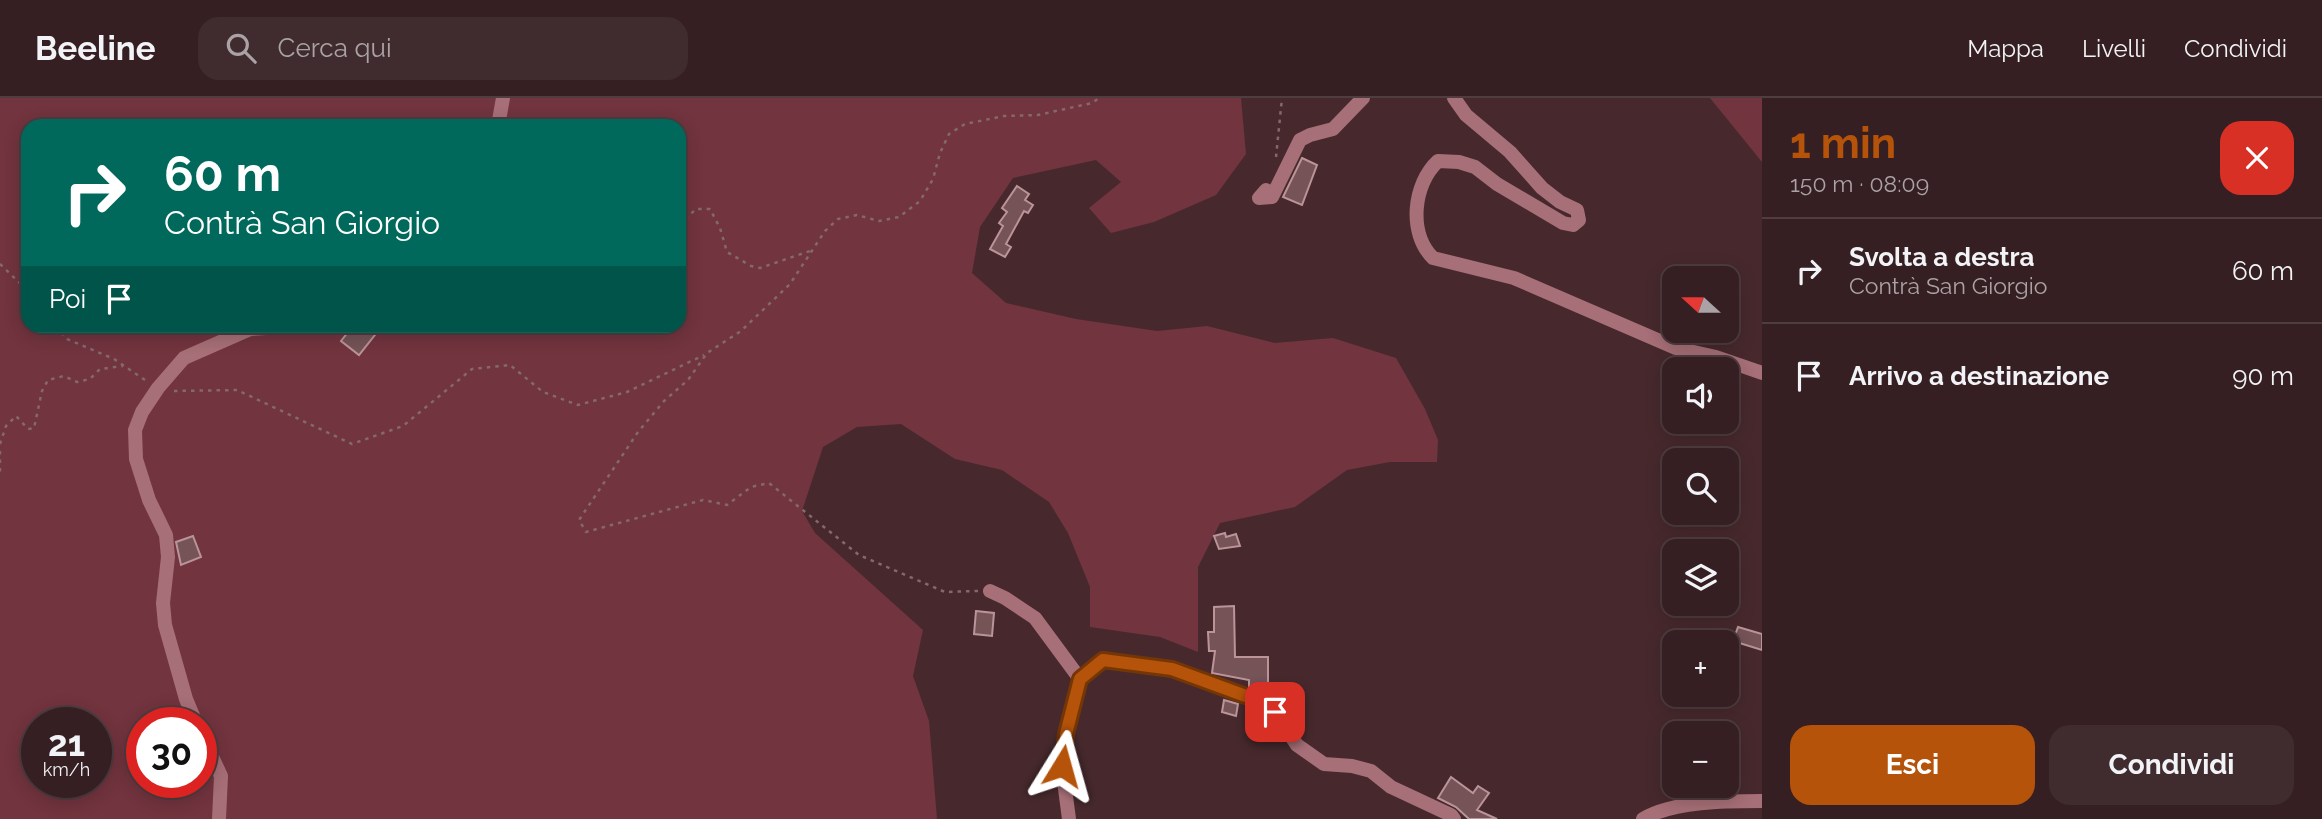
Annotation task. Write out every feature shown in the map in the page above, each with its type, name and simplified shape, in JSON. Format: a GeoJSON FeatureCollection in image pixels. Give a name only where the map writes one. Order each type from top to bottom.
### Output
{"type":"FeatureCollection","features":[{"type":"Feature","properties":{"kind":"street"},"geometry":{"type":"LineString","coordinates":[[499,119],[503,98]]}},
{"type":"Feature","properties":{"kind":"street"},"geometry":{"type":"LineString","coordinates":[[1266,190],[1259,198],[1272,197],[1300,140],[1333,129],[1363,98]]}},
{"type":"Feature","properties":{"kind":"street"},"geometry":{"type":"LineString","coordinates":[[1454,98],[1466,114],[1510,152],[1542,188],[1560,202],[1577,210],[1579,220],[1573,225],[1563,223],[1497,184],[1475,167],[1459,162],[1438,161],[1427,171],[1416,213],[1423,249],[1433,258],[1514,278],[1676,348],[1716,357],[1762,373]]}},
{"type":"Feature","properties":{"kind":"street"},"geometry":{"type":"LineString","coordinates":[[189,707],[164,625],[163,603],[168,557],[166,535],[149,500],[134,448],[138,421],[176,365],[192,353],[240,333]]}},
{"type":"Feature","properties":{"kind":"street"},"geometry":{"type":"LineString","coordinates":[[990,591],[1035,618],[1080,679]]}},
{"type":"Feature","properties":{"kind":"street"},"geometry":{"type":"LineString","coordinates":[[1069,819],[1062,766],[1066,734],[1080,679],[1103,660],[1172,669],[1254,699],[1275,712],[1297,745],[1324,764],[1352,766],[1371,771],[1391,787],[1451,815],[1454,819]]}},
{"type":"Feature","properties":{"kind":"street"},"geometry":{"type":"LineString","coordinates":[[217,767],[221,776],[219,819]]}},
{"type":"Feature","properties":{"kind":"street"},"geometry":{"type":"LineString","coordinates":[[1643,819],[1654,813],[1684,807],[1762,801]]}},
{"type":"Feature","properties":{"kind":"path"},"geometry":{"type":"LineString","coordinates":[[62,333],[67,339],[114,359],[158,388],[179,392],[237,390],[352,443],[403,426],[472,369],[510,365],[543,391],[578,405],[627,392],[707,354],[741,331],[790,284],[825,231],[838,219],[857,215],[879,221],[899,217],[920,201],[933,179],[940,153],[949,134],[965,124],[1004,116],[1038,115],[1092,103],[1099,98]]}},
{"type":"Feature","properties":{"kind":"path"},"geometry":{"type":"LineString","coordinates":[[1276,160],[1282,98]]}},
{"type":"Feature","properties":{"kind":"path"},"geometry":{"type":"LineString","coordinates":[[686,218],[696,209],[710,209],[720,228],[727,252],[751,266],[760,268],[813,250]]}},
{"type":"Feature","properties":{"kind":"path"},"geometry":{"type":"LineString","coordinates":[[0,264],[21,284]]}},
{"type":"Feature","properties":{"kind":"path"},"geometry":{"type":"LineString","coordinates":[[707,354],[688,380],[664,401],[638,432],[611,471],[579,520],[586,532],[704,500],[727,505],[751,487],[769,483],[859,555],[945,592],[990,591]]}},
{"type":"Feature","properties":{"kind":"path"},"geometry":{"type":"LineString","coordinates":[[0,444],[6,426],[16,416],[28,429],[34,428],[42,391],[48,380],[64,376],[77,382],[90,379],[100,369],[123,366]]}},
{"type":"Feature","properties":{"kind":"path"},"geometry":{"type":"LineString","coordinates":[[0,451],[0,474]]}},
{"type":"Feature","properties":{"kind":"shaded area"},"geometry":{"type":"Polygon","coordinates":[[[0,98],[1241,98],[1246,154],[1216,195],[1154,222],[1111,233],[1089,208],[1121,182],[1096,160],[1013,178],[980,227],[972,273],[1006,303],[1076,319],[1157,331],[1207,326],[1275,343],[1333,338],[1396,358],[1425,409],[1438,440],[1437,462],[1390,462],[1347,470],[1295,507],[1220,523],[1198,567],[1198,652],[1160,637],[1090,627],[1090,587],[1068,533],[1049,502],[1002,470],[955,459],[901,424],[857,427],[823,447],[802,511],[815,533],[923,630],[913,676],[929,721],[937,819],[0,819],[0,98]]]}},
{"type":"Feature","properties":{"kind":"shaded area"},"geometry":{"type":"Polygon","coordinates":[[[1710,98],[1762,98],[1762,162],[1710,98]]]}},
{"type":"Feature","properties":{"kind":"building"},"geometry":{"type":"Polygon","coordinates":[[[1302,158],[1317,165],[1302,205],[1283,197],[1302,158]]]}},
{"type":"Feature","properties":{"kind":"building"},"geometry":{"type":"Polygon","coordinates":[[[1017,186],[1029,194],[1025,200],[1033,205],[1028,213],[1024,211],[1006,244],[1011,247],[1005,257],[990,249],[1003,226],[999,223],[1007,212],[1002,208],[1017,186]]]}},
{"type":"Feature","properties":{"kind":"building"},"geometry":{"type":"Polygon","coordinates":[[[347,333],[376,333],[359,355],[341,341],[347,333]]]}},
{"type":"Feature","properties":{"kind":"building"},"geometry":{"type":"Polygon","coordinates":[[[1225,533],[1226,537],[1236,534],[1240,546],[1219,549],[1214,536],[1225,533]]]}},
{"type":"Feature","properties":{"kind":"building"},"geometry":{"type":"Polygon","coordinates":[[[193,536],[201,557],[181,565],[176,542],[193,536]]]}},
{"type":"Feature","properties":{"kind":"building"},"geometry":{"type":"Polygon","coordinates":[[[1234,606],[1235,657],[1268,657],[1268,696],[1249,687],[1249,680],[1212,673],[1215,651],[1209,651],[1208,632],[1214,632],[1214,607],[1234,606]]]}},
{"type":"Feature","properties":{"kind":"building"},"geometry":{"type":"Polygon","coordinates":[[[976,611],[994,613],[992,636],[974,634],[976,611]]]}},
{"type":"Feature","properties":{"kind":"building"},"geometry":{"type":"Polygon","coordinates":[[[1738,627],[1762,634],[1762,650],[1739,643],[1738,627]]]}},
{"type":"Feature","properties":{"kind":"building"},"geometry":{"type":"Polygon","coordinates":[[[1224,700],[1238,704],[1236,716],[1222,712],[1224,700]]]}},
{"type":"Feature","properties":{"kind":"building"},"geometry":{"type":"Polygon","coordinates":[[[1451,777],[1473,793],[1478,786],[1489,793],[1477,810],[1497,819],[1469,819],[1456,807],[1438,798],[1451,777]]]}},
{"type":"Feature","properties":{"kind":"route"},"geometry":{"type":"LineString","coordinates":[[1062,766],[1066,734],[1080,679],[1103,660],[1172,669],[1254,699],[1275,712]]}}]}
